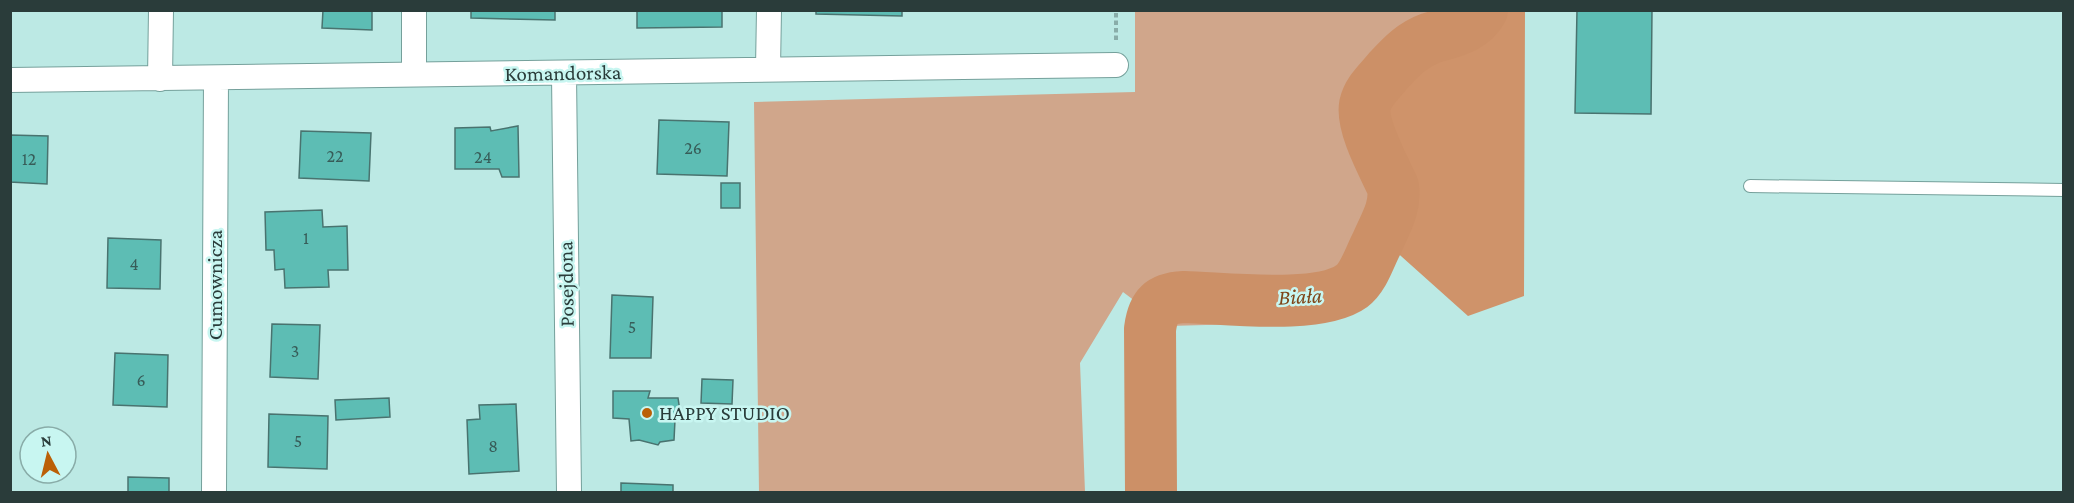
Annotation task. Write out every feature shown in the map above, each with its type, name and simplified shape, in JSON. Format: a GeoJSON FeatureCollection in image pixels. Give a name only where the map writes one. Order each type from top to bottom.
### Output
{"type":"FeatureCollection","features":[{"type":"Feature","properties":{"kind":"street"},"geometry":{"type":"LineString","coordinates":[[160,79],[161,10]]}},
{"type":"Feature","properties":{"kind":"street"},"geometry":{"type":"LineString","coordinates":[[414,10],[414,74]]}},
{"type":"Feature","properties":{"kind":"street"},"geometry":{"type":"LineString","coordinates":[[768,68],[769,10]]}},
{"type":"Feature","properties":{"kind":"street","name":"Komandorska"},"geometry":{"type":"LineString","coordinates":[[10,80],[414,74],[564,75],[768,68],[1116,65]]}},
{"type":"Feature","properties":{"kind":"street","name":"Posejdona"},"geometry":{"type":"LineString","coordinates":[[564,75],[569,492]]}},
{"type":"Feature","properties":{"kind":"street","name":"Cumownicza"},"geometry":{"type":"LineString","coordinates":[[214,492],[216,78]]}},
{"type":"Feature","properties":{"kind":"lane"},"geometry":{"type":"LineString","coordinates":[[1750,186],[2064,190]]}},
{"type":"Feature","properties":{"kind":"shaded area"},"geometry":{"type":"Polygon","coordinates":[[[1135,11],[1508,11],[1488,40],[1417,64],[1379,113],[1414,193],[1392,248],[1357,311],[1321,322],[1168,326],[1123,292],[1080,363],[1085,492],[759,492],[754,102],[1135,92],[1135,11]]]}},
{"type":"Feature","properties":{"kind":"shaded area"},"geometry":{"type":"Polygon","coordinates":[[[1508,11],[1525,11],[1524,296],[1468,316],[1392,248],[1414,193],[1379,113],[1417,64],[1488,40],[1508,11]]]}},
{"type":"Feature","properties":{"kind":"building"},"geometry":{"type":"Polygon","coordinates":[[[323,10],[372,10],[372,30],[322,28],[323,10]]]}},
{"type":"Feature","properties":{"kind":"building"},"geometry":{"type":"Polygon","coordinates":[[[471,10],[555,10],[555,20],[471,18],[471,10]]]}},
{"type":"Feature","properties":{"kind":"building"},"geometry":{"type":"Polygon","coordinates":[[[637,10],[722,10],[722,27],[637,28],[637,10]]]}},
{"type":"Feature","properties":{"kind":"building"},"geometry":{"type":"Polygon","coordinates":[[[816,10],[902,10],[902,16],[816,14],[816,10]]]}},
{"type":"Feature","properties":{"kind":"building"},"geometry":{"type":"Polygon","coordinates":[[[1577,10],[1652,10],[1651,114],[1575,113],[1577,10]]]}},
{"type":"Feature","properties":{"kind":"building"},"geometry":{"type":"Polygon","coordinates":[[[659,120],[729,122],[727,176],[657,174],[659,120]]]}},
{"type":"Feature","properties":{"kind":"building"},"geometry":{"type":"Polygon","coordinates":[[[518,126],[519,177],[502,177],[499,169],[455,169],[455,128],[490,127],[491,131],[518,126]]]}},
{"type":"Feature","properties":{"kind":"building"},"geometry":{"type":"Polygon","coordinates":[[[301,131],[371,133],[369,181],[299,178],[301,131]]]}},
{"type":"Feature","properties":{"kind":"building"},"geometry":{"type":"Polygon","coordinates":[[[10,135],[48,136],[47,184],[10,182],[10,135]]]}},
{"type":"Feature","properties":{"kind":"building"},"geometry":{"type":"Polygon","coordinates":[[[721,183],[740,183],[740,208],[721,208],[721,183]]]}},
{"type":"Feature","properties":{"kind":"building"},"geometry":{"type":"Polygon","coordinates":[[[322,210],[323,227],[347,226],[348,270],[328,270],[329,287],[285,288],[284,269],[275,270],[274,250],[266,250],[265,212],[322,210]]]}},
{"type":"Feature","properties":{"kind":"building"},"geometry":{"type":"Polygon","coordinates":[[[108,238],[161,240],[160,289],[107,288],[108,238]]]}},
{"type":"Feature","properties":{"kind":"building"},"geometry":{"type":"Polygon","coordinates":[[[612,295],[653,297],[651,358],[610,358],[612,295]]]}},
{"type":"Feature","properties":{"kind":"building"},"geometry":{"type":"Polygon","coordinates":[[[272,324],[320,325],[318,379],[270,377],[272,324]]]}},
{"type":"Feature","properties":{"kind":"building"},"geometry":{"type":"Polygon","coordinates":[[[115,353],[168,355],[167,407],[113,405],[115,353]]]}},
{"type":"Feature","properties":{"kind":"building"},"geometry":{"type":"Polygon","coordinates":[[[702,379],[733,380],[732,404],[701,403],[702,379]]]}},
{"type":"Feature","properties":{"kind":"building","name":"HAPPY STUDIO"},"geometry":{"type":"Polygon","coordinates":[[[613,391],[650,391],[648,398],[678,398],[681,418],[675,420],[674,440],[660,442],[658,445],[639,440],[631,441],[629,419],[613,418],[613,391]]]}},
{"type":"Feature","properties":{"kind":"building"},"geometry":{"type":"Polygon","coordinates":[[[389,398],[390,417],[336,420],[335,400],[389,398]]]}},
{"type":"Feature","properties":{"kind":"building"},"geometry":{"type":"Polygon","coordinates":[[[516,404],[519,471],[469,474],[467,420],[480,419],[479,405],[516,404]]]}},
{"type":"Feature","properties":{"kind":"building"},"geometry":{"type":"Polygon","coordinates":[[[269,414],[328,416],[327,469],[268,467],[269,414]]]}},
{"type":"Feature","properties":{"kind":"building"},"geometry":{"type":"Polygon","coordinates":[[[128,477],[169,478],[169,492],[128,492],[128,477]]]}},
{"type":"Feature","properties":{"kind":"building"},"geometry":{"type":"Polygon","coordinates":[[[621,483],[673,485],[673,492],[621,492],[621,483]]]}},
{"type":"Feature","properties":{"kind":"waterway","name":"Biała"},"geometry":{"type":"LineString","coordinates":[[1151,492],[1150,329],[1156,309],[1169,299],[1184,297],[1295,300],[1318,298],[1352,286],[1366,266],[1386,222],[1394,195],[1393,187],[1366,124],[1365,105],[1369,95],[1388,71],[1413,48],[1431,38],[1466,26],[1482,10]]}},
{"type":"Feature","properties":{"kind":"place","name":"HAPPY STUDIO"},"geometry":{"type":"Point","coordinates":[647,413]}}]}
